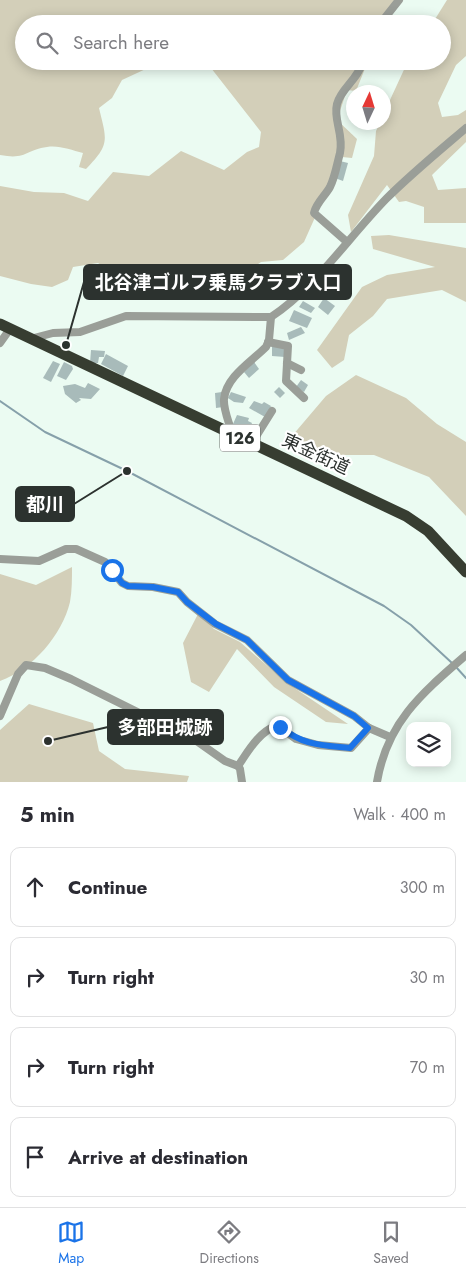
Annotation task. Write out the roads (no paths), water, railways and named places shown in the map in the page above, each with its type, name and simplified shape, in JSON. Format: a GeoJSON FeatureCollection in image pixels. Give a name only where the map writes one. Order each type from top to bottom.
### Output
{"type":"FeatureCollection","features":[{"type":"Feature","properties":{"kind":"highway","name":"東金街道"},"geometry":{"type":"LineString","coordinates":[[5,326],[416,522],[428,531],[466,572]]}},
{"type":"Feature","properties":{"kind":"street"},"geometry":{"type":"LineString","coordinates":[[387,15],[398,0]]}},
{"type":"Feature","properties":{"kind":"street"},"geometry":{"type":"LineString","coordinates":[[347,242],[314,213],[331,185],[340,152],[342,138],[337,104],[341,95],[361,70]]}},
{"type":"Feature","properties":{"kind":"street"},"geometry":{"type":"LineString","coordinates":[[30,338],[53,333],[80,332],[126,316],[271,317],[290,303],[386,200],[466,128]]}},
{"type":"Feature","properties":{"kind":"street"},"geometry":{"type":"LineString","coordinates":[[232,434],[225,405],[227,390],[232,380],[268,342],[271,317]]}},
{"type":"Feature","properties":{"kind":"street"},"geometry":{"type":"LineString","coordinates":[[0,342],[5,326]]}},
{"type":"Feature","properties":{"kind":"street"},"geometry":{"type":"LineString","coordinates":[[268,342],[288,346],[286,381],[304,398]]}},
{"type":"Feature","properties":{"kind":"street"},"geometry":{"type":"LineString","coordinates":[[287,363],[301,370]]}},
{"type":"Feature","properties":{"kind":"street"},"geometry":{"type":"LineString","coordinates":[[252,443],[272,411]]}},
{"type":"Feature","properties":{"kind":"street"},"geometry":{"type":"LineString","coordinates":[[0,559],[39,561],[66,549],[76,549],[106,562],[122,583],[128,586],[153,587],[178,592],[187,602],[216,624],[247,640],[288,680],[354,716],[368,728],[390,737]]}},
{"type":"Feature","properties":{"kind":"street"},"geometry":{"type":"LineString","coordinates":[[377,782],[390,737],[416,700],[465,656]]}},
{"type":"Feature","properties":{"kind":"street"},"geometry":{"type":"LineString","coordinates":[[0,716],[18,674],[26,665],[45,668],[137,710],[198,742],[225,761],[238,766]]}},
{"type":"Feature","properties":{"kind":"street"},"geometry":{"type":"LineString","coordinates":[[242,782],[238,766],[255,741],[268,729],[277,725],[296,739],[318,745],[350,748],[368,728]]}},
{"type":"Feature","properties":{"kind":"waterway"},"geometry":{"type":"LineString","coordinates":[[0,401],[45,432],[127,471],[384,606],[411,625],[452,663]]}},
{"type":"Feature","properties":{"kind":"waterway"},"geometry":{"type":"LineString","coordinates":[[456,667],[466,678]]}},
{"type":"Feature","properties":{"kind":"place","name":"北谷津ゴルフ乗馬クラブ入口"},"geometry":{"type":"Point","coordinates":[66,345]}},
{"type":"Feature","properties":{"kind":"place","name":"都川"},"geometry":{"type":"Point","coordinates":[127,471]}},
{"type":"Feature","properties":{"kind":"place","name":"多部田城跡"},"geometry":{"type":"Point","coordinates":[48,741]}}]}
